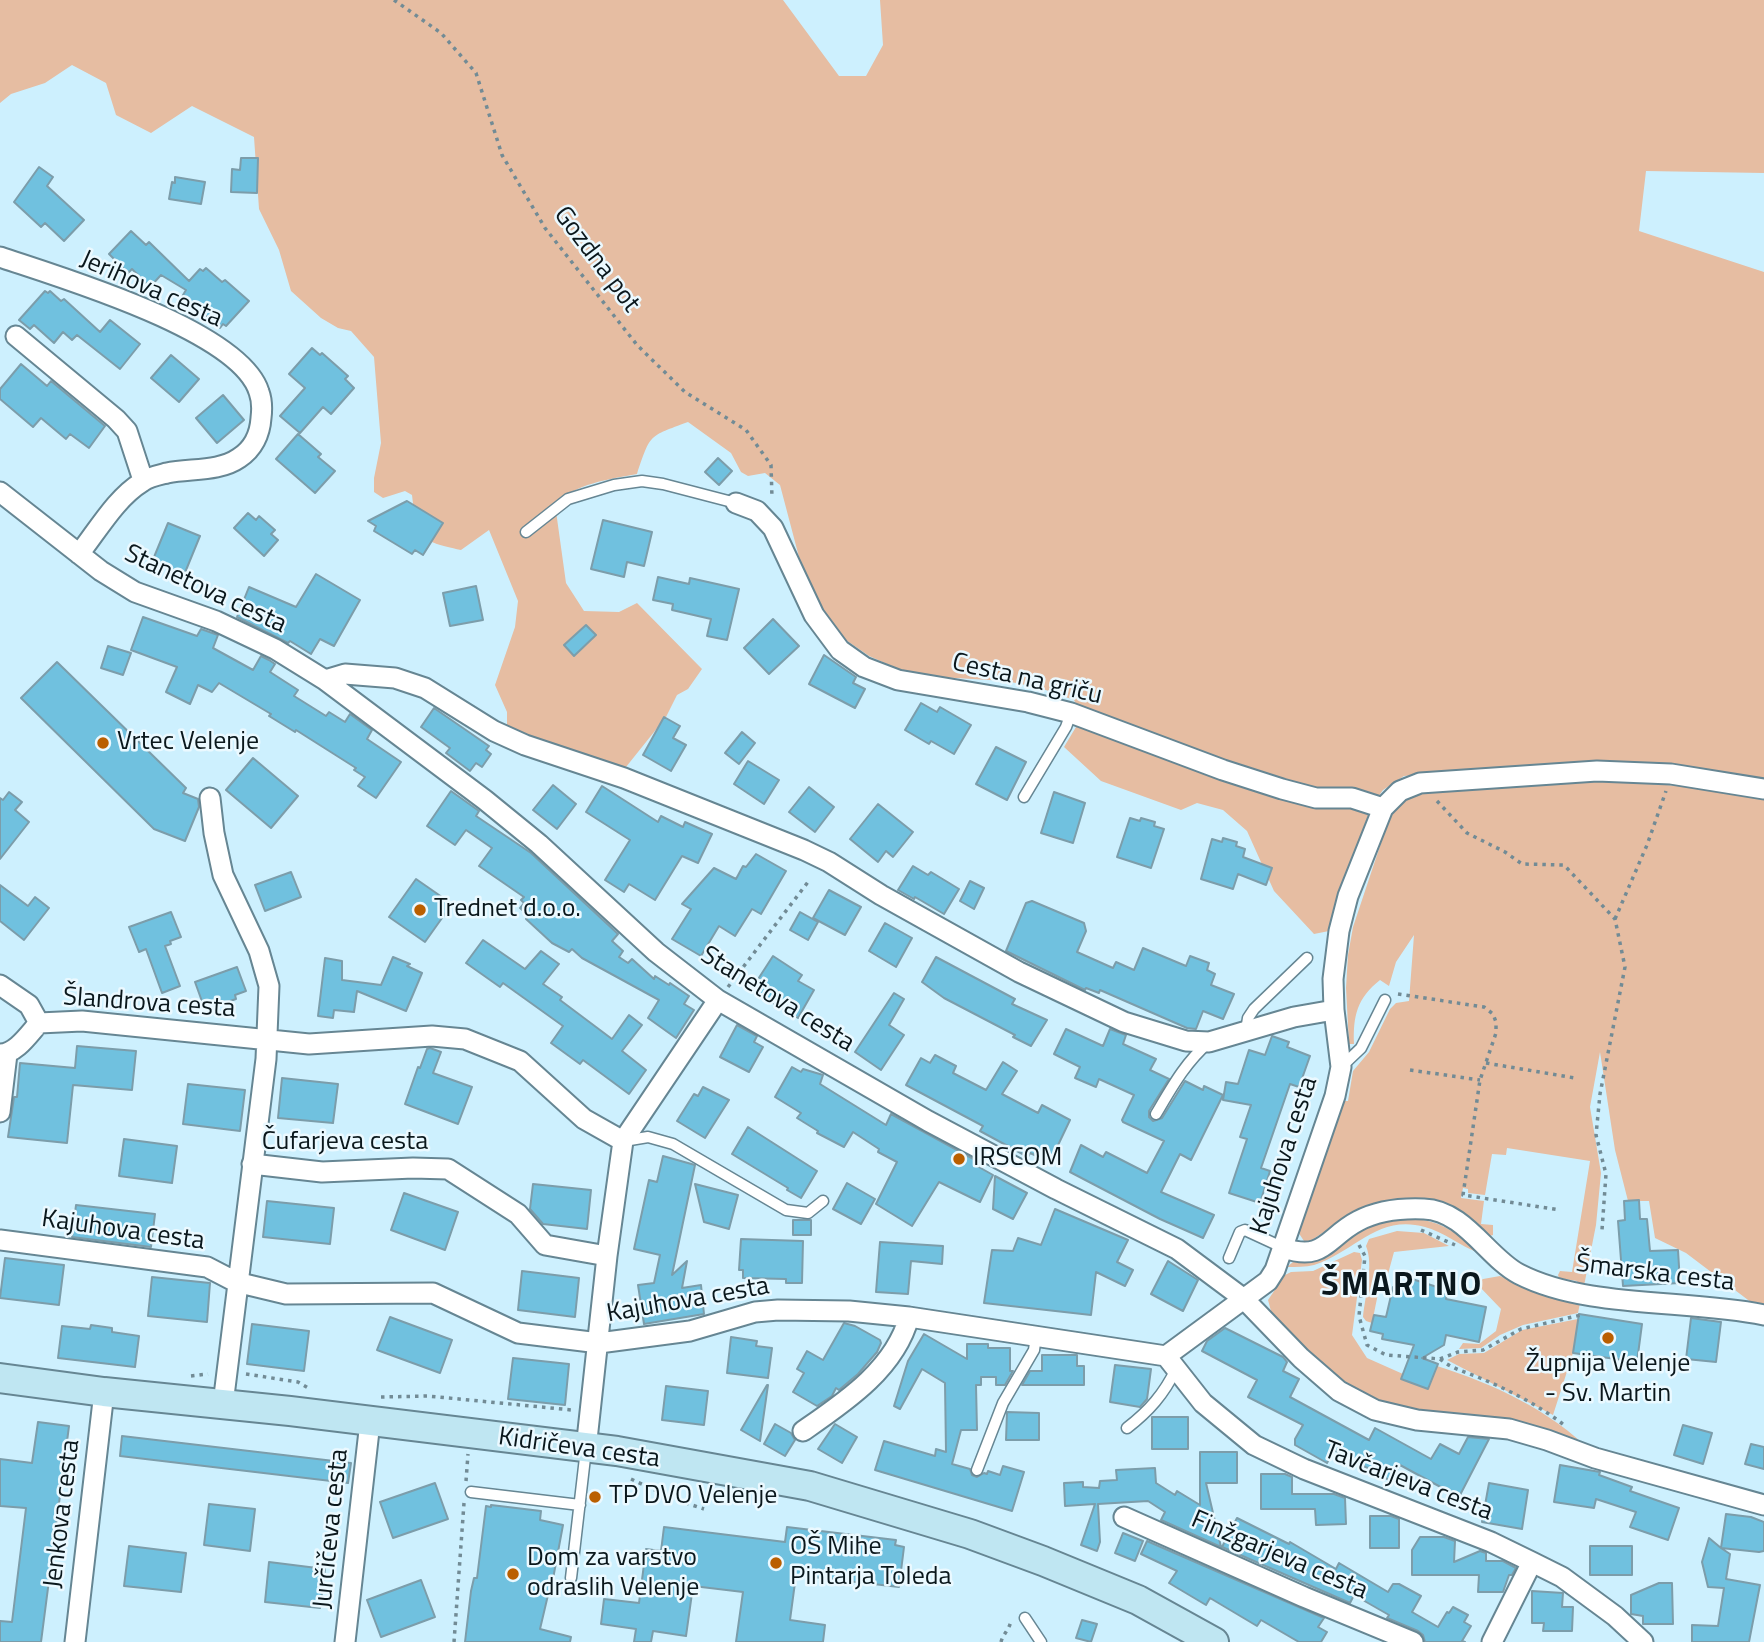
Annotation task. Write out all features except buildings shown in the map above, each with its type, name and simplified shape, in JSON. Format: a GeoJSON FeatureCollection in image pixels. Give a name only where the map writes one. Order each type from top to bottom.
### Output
{"type":"FeatureCollection","features":[{"type":"Feature","properties":{"kind":"main road","name":"Kidričeva cesta"},"geometry":{"type":"LineString","coordinates":[[0,1378],[223,1404],[374,1410],[810,1486],[970,1534],[1138,1600],[1214,1642]]}},
{"type":"Feature","properties":{"kind":"street","name":"Jerihova cesta"},"geometry":{"type":"LineString","coordinates":[[0,257],[80,285],[190,330],[219,348],[247,372],[253,381],[259,391],[262,409],[260,430],[251,448],[238,459],[219,466],[168,473],[143,480]]}},
{"type":"Feature","properties":{"kind":"street"},"geometry":{"type":"LineString","coordinates":[[16,337],[127,431],[143,480],[126,495],[79,554]]}},
{"type":"Feature","properties":{"kind":"street","name":"Stanetova cesta"},"geometry":{"type":"LineString","coordinates":[[0,492],[101,571],[135,592],[216,621],[275,649],[325,680],[539,844],[656,952],[718,1000],[928,1121],[1177,1249],[1244,1299],[1301,1358],[1339,1391],[1375,1410],[1417,1420],[1509,1429],[1595,1458],[1764,1505]]}},
{"type":"Feature","properties":{"kind":"street","name":"Cesta na griču"},"geometry":{"type":"LineString","coordinates":[[736,503],[757,511],[773,528],[814,615],[840,650],[864,667],[898,680],[1028,702],[1071,713],[1223,770],[1282,789],[1316,798],[1352,798],[1383,808]]}},
{"type":"Feature","properties":{"kind":"street"},"geometry":{"type":"LineString","coordinates":[[325,680],[345,674],[395,678],[425,688],[494,731],[525,745],[624,778],[804,850],[1019,972],[1124,1022],[1186,1041],[1209,1042],[1294,1017],[1334,1010]]}},
{"type":"Feature","properties":{"kind":"street"},"geometry":{"type":"LineString","coordinates":[[1383,808],[1400,791],[1420,783],[1597,771],[1671,774],[1764,789]]}},
{"type":"Feature","properties":{"kind":"street","name":"Šlandrova cesta"},"geometry":{"type":"LineString","coordinates":[[210,798],[223,875],[259,951],[269,986],[268,1041],[252,1164]]}},
{"type":"Feature","properties":{"kind":"street","name":"Kajuhova cesta"},"geometry":{"type":"LineString","coordinates":[[0,1240],[207,1267],[236,1282],[286,1294],[433,1293],[518,1333],[598,1343],[690,1331],[755,1312],[849,1311],[1037,1335],[1171,1362],[1268,1281],[1284,1248],[1324,1132],[1341,1068],[1334,1010],[1339,931],[1348,896],[1383,808]]}},
{"type":"Feature","properties":{"kind":"street","name":"Šlandrova cesta"},"geometry":{"type":"LineString","coordinates":[[0,985],[29,1005],[39,1023],[82,1021],[309,1044],[432,1036],[465,1039],[520,1061],[584,1119],[624,1141]]}},
{"type":"Feature","properties":{"kind":"street"},"geometry":{"type":"LineString","coordinates":[[586,1449],[607,1256],[624,1141],[718,1000]]}},
{"type":"Feature","properties":{"kind":"street"},"geometry":{"type":"LineString","coordinates":[[0,1112],[4,1054],[39,1023]]}},
{"type":"Feature","properties":{"kind":"street","name":"Čufarjeva cesta"},"geometry":{"type":"LineString","coordinates":[[236,1282],[252,1164],[322,1172],[447,1169],[518,1214],[545,1245],[607,1256]]}},
{"type":"Feature","properties":{"kind":"street","name":"Šmarska cesta"},"geometry":{"type":"LineString","coordinates":[[1284,1248],[1309,1253],[1324,1246],[1356,1221],[1386,1210],[1429,1209],[1459,1222],[1518,1273],[1568,1292],[1735,1309],[1764,1315]]}},
{"type":"Feature","properties":{"kind":"street"},"geometry":{"type":"LineString","coordinates":[[223,1404],[236,1282]]}},
{"type":"Feature","properties":{"kind":"street"},"geometry":{"type":"LineString","coordinates":[[803,1431],[849,1399],[884,1364],[909,1317]]}},
{"type":"Feature","properties":{"kind":"street","name":"Tavčarjeva cesta"},"geometry":{"type":"LineString","coordinates":[[1171,1362],[1203,1402],[1254,1445],[1304,1469],[1491,1542],[1562,1577],[1615,1616],[1643,1642]]}},
{"type":"Feature","properties":{"kind":"street","name":"Jenkova cesta"},"geometry":{"type":"LineString","coordinates":[[75,1642],[104,1392]]}},
{"type":"Feature","properties":{"kind":"street","name":"Jurčičeva cesta"},"geometry":{"type":"LineString","coordinates":[[345,1642],[374,1410]]}},
{"type":"Feature","properties":{"kind":"street","name":"Finžgarjeva cesta"},"geometry":{"type":"LineString","coordinates":[[1124,1517],[1413,1642]]}},
{"type":"Feature","properties":{"kind":"street"},"geometry":{"type":"LineString","coordinates":[[1492,1642],[1532,1562]]}},
{"type":"Feature","properties":{"kind":"lane"},"geometry":{"type":"LineString","coordinates":[[526,531],[568,499],[614,485],[642,481],[736,503]]}},
{"type":"Feature","properties":{"kind":"lane"},"geometry":{"type":"LineString","coordinates":[[1024,797],[1066,727],[1071,713]]}},
{"type":"Feature","properties":{"kind":"lane"},"geometry":{"type":"LineString","coordinates":[[1246,1031],[1248,1018],[1254,1009],[1307,958]]}},
{"type":"Feature","properties":{"kind":"lane"},"geometry":{"type":"LineString","coordinates":[[1341,1068],[1361,1048],[1385,1000]]}},
{"type":"Feature","properties":{"kind":"lane"},"geometry":{"type":"LineString","coordinates":[[1156,1114],[1179,1073],[1209,1042]]}},
{"type":"Feature","properties":{"kind":"lane"},"geometry":{"type":"LineString","coordinates":[[624,1141],[648,1137],[673,1144],[786,1210],[807,1213],[823,1201]]}},
{"type":"Feature","properties":{"kind":"lane"},"geometry":{"type":"LineString","coordinates":[[1229,1258],[1240,1232],[1245,1230],[1284,1248]]}},
{"type":"Feature","properties":{"kind":"lane"},"geometry":{"type":"LineString","coordinates":[[977,1469],[1003,1404],[1034,1350],[1037,1335]]}},
{"type":"Feature","properties":{"kind":"lane"},"geometry":{"type":"LineString","coordinates":[[1127,1427],[1147,1412],[1166,1388],[1171,1362]]}},
{"type":"Feature","properties":{"kind":"lane"},"geometry":{"type":"LineString","coordinates":[[571,1578],[586,1449]]}},
{"type":"Feature","properties":{"kind":"lane"},"geometry":{"type":"LineString","coordinates":[[471,1492],[580,1505]]}},
{"type":"Feature","properties":{"kind":"lane"},"geometry":{"type":"LineString","coordinates":[[1025,1618],[1041,1642]]}},
{"type":"Feature","properties":{"kind":"path","name":"Gozdna pot"},"geometry":{"type":"LineString","coordinates":[[394,0],[441,33],[475,74],[502,155],[545,228],[637,345],[685,392],[746,430],[771,465],[773,528]]}},
{"type":"Feature","properties":{"kind":"path"},"geometry":{"type":"LineString","coordinates":[[1615,919],[1647,845],[1671,774]]}},
{"type":"Feature","properties":{"kind":"path"},"geometry":{"type":"LineString","coordinates":[[1420,783],[1466,833],[1505,852],[1522,864],[1564,865],[1615,919],[1625,967],[1600,1094],[1596,1135],[1606,1174],[1602,1230]]}},
{"type":"Feature","properties":{"kind":"path"},"geometry":{"type":"LineString","coordinates":[[718,1000],[808,882]]}},
{"type":"Feature","properties":{"kind":"path"},"geometry":{"type":"LineString","coordinates":[[1385,1000],[1395,993],[1484,1007],[1493,1014],[1496,1033],[1480,1080],[1464,1195],[1560,1210]]}},
{"type":"Feature","properties":{"kind":"path"},"geometry":{"type":"LineString","coordinates":[[1486,1063],[1575,1078]]}},
{"type":"Feature","properties":{"kind":"path"},"geometry":{"type":"LineString","coordinates":[[1410,1070],[1480,1080]]}},
{"type":"Feature","properties":{"kind":"path"},"geometry":{"type":"LineString","coordinates":[[1411,1229],[1424,1230],[1463,1250]]}},
{"type":"Feature","properties":{"kind":"path"},"geometry":{"type":"LineString","coordinates":[[1352,1249],[1359,1245],[1365,1255],[1359,1316],[1367,1345],[1385,1355],[1440,1359],[1458,1352],[1483,1350],[1521,1329],[1581,1315],[1583,1301],[1592,1296]]}},
{"type":"Feature","properties":{"kind":"path"},"geometry":{"type":"LineString","coordinates":[[1440,1359],[1524,1400],[1569,1428]]}},
{"type":"Feature","properties":{"kind":"path"},"geometry":{"type":"LineString","coordinates":[[190,1376],[225,1371],[298,1382],[317,1393]]}},
{"type":"Feature","properties":{"kind":"path"},"geometry":{"type":"LineString","coordinates":[[374,1410],[428,1396],[589,1411]]}},
{"type":"Feature","properties":{"kind":"path"},"geometry":{"type":"LineString","coordinates":[[454,1642],[468,1452]]}},
{"type":"Feature","properties":{"kind":"path"},"geometry":{"type":"LineString","coordinates":[[622,1475],[674,1499],[704,1509]]}},
{"type":"Feature","properties":{"kind":"path"},"geometry":{"type":"LineString","coordinates":[[1000,1642],[1012,1619]]}},
{"type":"Feature","properties":{"kind":"shaded area"},"geometry":{"type":"Polygon","coordinates":[[[0,0],[783,0],[839,76],[866,76],[883,45],[880,0],[1764,0],[1764,173],[1646,171],[1639,231],[1764,272],[1764,782],[1509,768],[1404,776],[1383,790],[1372,805],[1337,898],[1329,931],[1314,934],[1274,891],[1247,831],[1223,810],[1197,803],[1181,810],[1101,781],[1064,747],[1082,717],[1074,700],[1040,688],[1006,681],[939,677],[903,671],[869,656],[840,636],[825,614],[799,557],[780,485],[765,473],[748,476],[741,472],[731,453],[688,422],[653,438],[637,474],[582,487],[555,504],[566,583],[584,611],[619,612],[637,603],[702,669],[688,689],[677,695],[666,717],[626,767],[594,761],[507,729],[507,712],[495,685],[515,627],[518,601],[489,530],[461,550],[436,544],[428,540],[419,529],[412,495],[405,491],[383,498],[374,492],[381,443],[374,357],[351,331],[338,328],[321,318],[291,291],[279,250],[259,209],[254,137],[192,106],[151,133],[116,115],[106,83],[72,65],[45,83],[11,94],[0,103],[0,0]]]}},
{"type":"Feature","properties":{"kind":"shaded area"},"geometry":{"type":"Polygon","coordinates":[[[1597,780],[1708,788],[1764,798],[1764,1307],[1756,1306],[1686,1253],[1655,1238],[1649,1201],[1628,1201],[1615,1150],[1600,1052],[1590,1107],[1601,1173],[1596,1225],[1584,1286],[1578,1285],[1577,1281],[1559,1278],[1558,1275],[1560,1271],[1572,1272],[1590,1161],[1507,1148],[1506,1155],[1492,1154],[1485,1195],[1468,1193],[1468,1189],[1463,1188],[1461,1198],[1484,1201],[1481,1224],[1493,1225],[1493,1235],[1490,1236],[1431,1201],[1412,1199],[1377,1203],[1360,1209],[1310,1241],[1304,1241],[1298,1232],[1344,1101],[1348,1101],[1353,1071],[1369,1052],[1390,1009],[1396,1003],[1409,1001],[1414,935],[1396,962],[1389,986],[1380,980],[1361,1001],[1354,1025],[1354,1044],[1349,1044],[1346,988],[1353,927],[1391,813],[1405,796],[1423,788],[1597,780]]]}},
{"type":"Feature","properties":{"kind":"shaded area"},"geometry":{"type":"Polygon","coordinates":[[[1390,1218],[1417,1219],[1439,1224],[1458,1235],[1479,1253],[1432,1229],[1408,1224],[1380,1230],[1314,1265],[1287,1267],[1293,1262],[1309,1261],[1365,1227],[1390,1218]]]}},
{"type":"Feature","properties":{"kind":"shaded area"},"geometry":{"type":"Polygon","coordinates":[[[1397,1231],[1424,1233],[1449,1246],[1394,1252],[1388,1274],[1382,1274],[1372,1323],[1363,1317],[1369,1271],[1366,1246],[1369,1239],[1397,1231]]]}},
{"type":"Feature","properties":{"kind":"shaded area"},"geometry":{"type":"Polygon","coordinates":[[[1354,1252],[1360,1253],[1362,1260],[1352,1335],[1367,1358],[1403,1374],[1401,1379],[1428,1389],[1437,1366],[1479,1381],[1540,1411],[1593,1453],[1392,1409],[1348,1390],[1269,1315],[1271,1311],[1268,1300],[1285,1275],[1291,1272],[1313,1271],[1354,1252]]]}},
{"type":"Feature","properties":{"kind":"shaded area"},"geometry":{"type":"Polygon","coordinates":[[[1500,1276],[1551,1298],[1580,1303],[1578,1313],[1523,1325],[1500,1335],[1481,1348],[1459,1349],[1463,1343],[1479,1344],[1496,1331],[1501,1309],[1477,1284],[1483,1279],[1500,1276]]]}},
{"type":"Feature","properties":{"kind":"shaded area"},"geometry":{"type":"Polygon","coordinates":[[[1578,1319],[1573,1353],[1553,1415],[1447,1360],[1459,1354],[1484,1353],[1522,1330],[1578,1319]]]}},
{"type":"Feature","properties":{"kind":"place","name":"Vrtec Velenje"},"geometry":{"type":"Point","coordinates":[103,743]}},
{"type":"Feature","properties":{"kind":"place","name":"Trednet d.o.o."},"geometry":{"type":"Point","coordinates":[420,910]}},
{"type":"Feature","properties":{"kind":"place","name":"IRSCOM"},"geometry":{"type":"Point","coordinates":[959,1159]}},
{"type":"Feature","properties":{"kind":"place","name":"Župnija Velenje - Sv. Martin"},"geometry":{"type":"Point","coordinates":[1608,1338]}},
{"type":"Feature","properties":{"kind":"place","name":"TP DVO Velenje"},"geometry":{"type":"Point","coordinates":[595,1497]}},
{"type":"Feature","properties":{"kind":"place","name":"OŠ Mihe Pintarja Toleda"},"geometry":{"type":"Point","coordinates":[776,1563]}},
{"type":"Feature","properties":{"kind":"place","name":"Dom za varstvo odraslih Velenje"},"geometry":{"type":"Point","coordinates":[513,1574]}},
{"type":"Feature","properties":{"kind":"district","name":"ŠMARTNO"},"geometry":{"type":"Point","coordinates":[1402,1287]}}]}
